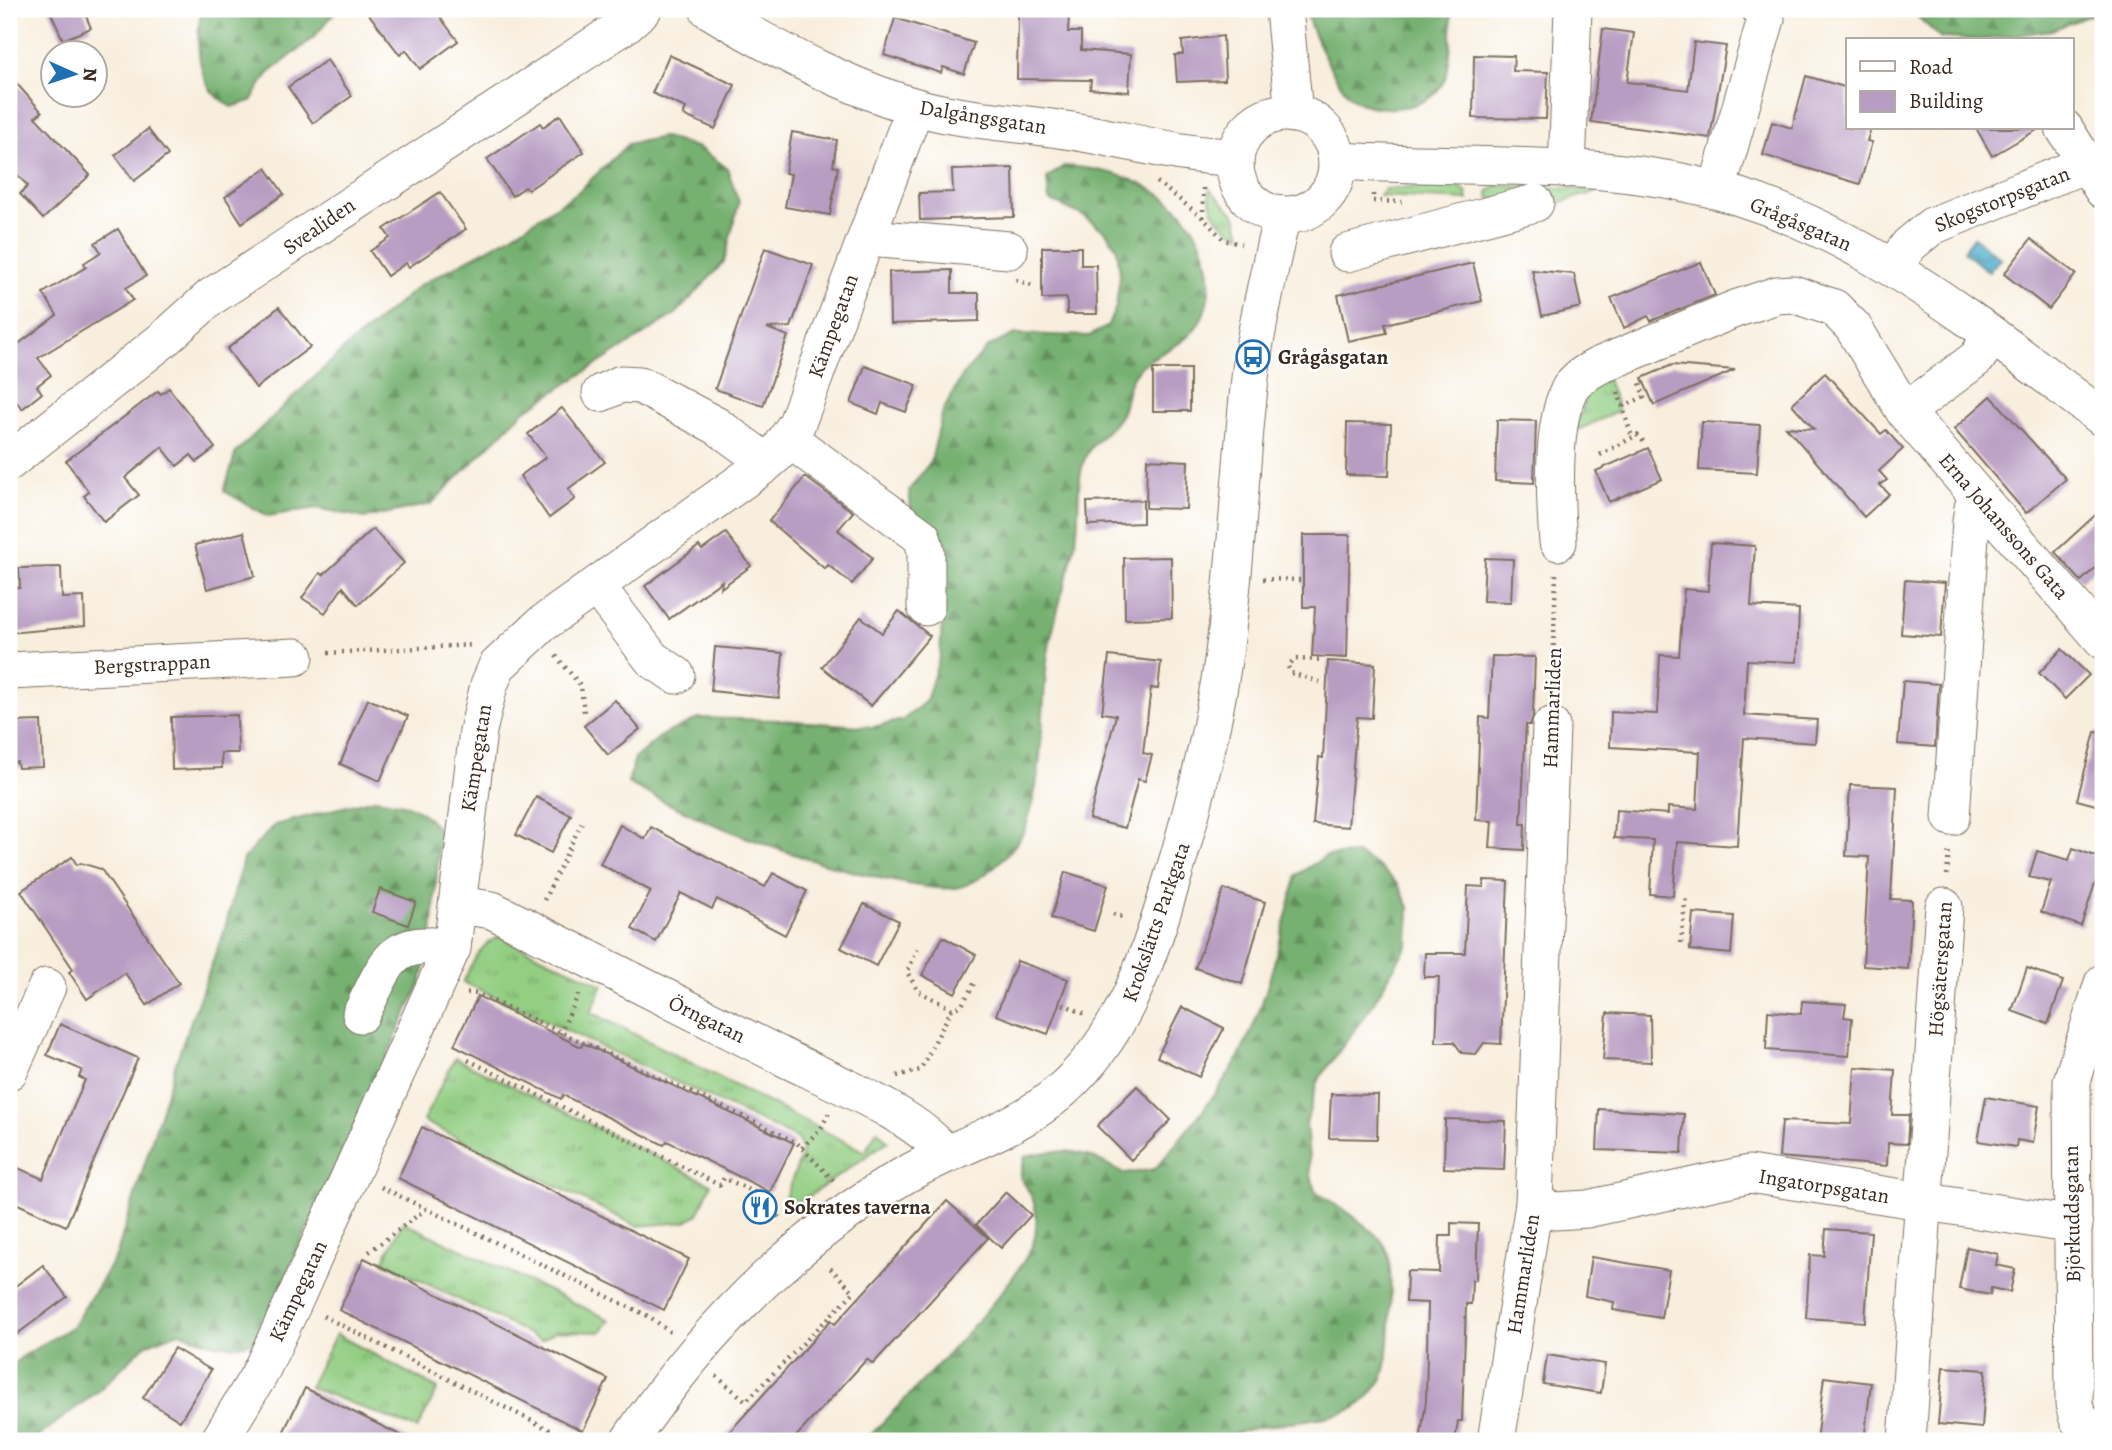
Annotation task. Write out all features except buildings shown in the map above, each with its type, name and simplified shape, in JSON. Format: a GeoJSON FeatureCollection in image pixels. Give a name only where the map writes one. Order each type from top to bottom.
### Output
{"type":"FeatureCollection","features":[{"type":"Feature","properties":{"kind":"street","name":"Svealiden"},"geometry":{"type":"LineString","coordinates":[[9,462],[164,339],[211,297],[625,25],[643,9]]}},
{"type":"Feature","properties":{"kind":"street","name":"Dalgångsgatan"},"geometry":{"type":"LineString","coordinates":[[708,9],[806,61],[915,107],[945,114],[1069,130],[1187,154],[1235,157]]}},
{"type":"Feature","properties":{"kind":"street"},"geometry":{"type":"LineString","coordinates":[[1284,9],[1294,114]]}},
{"type":"Feature","properties":{"kind":"street"},"geometry":{"type":"LineString","coordinates":[[1567,169],[1573,9]]}},
{"type":"Feature","properties":{"kind":"street"},"geometry":{"type":"LineString","coordinates":[[1717,190],[1766,19],[1760,9]]}},
{"type":"Feature","properties":{"kind":"street","name":"Kämpegatan"},"geometry":{"type":"LineString","coordinates":[[219,1441],[259,1375],[294,1301],[452,948],[465,821],[482,707],[497,666],[523,641],[763,466],[789,439],[915,107]]}},
{"type":"Feature","properties":{"kind":"street"},"geometry":{"type":"LineString","coordinates":[[1278,114],[1294,114],[1307,118],[1328,135],[1336,161],[1336,176],[1321,201],[1303,212],[1282,215],[1256,206],[1246,196],[1235,171],[1235,157],[1240,142],[1250,128],[1262,119],[1278,114]]}},
{"type":"Feature","properties":{"kind":"street"},"geometry":{"type":"LineString","coordinates":[[2065,130],[2095,177]]}},
{"type":"Feature","properties":{"kind":"street","name":"Grågåsgatan"},"geometry":{"type":"LineString","coordinates":[[1336,161],[1567,169],[1653,177],[1717,190],[1780,212],[1843,240],[1892,268],[1992,335],[2103,418]]}},
{"type":"Feature","properties":{"kind":"street"},"geometry":{"type":"LineString","coordinates":[[1477,166],[1477,219]]}},
{"type":"Feature","properties":{"kind":"street","name":"Skogstorpsgatan"},"geometry":{"type":"LineString","coordinates":[[1892,268],[1909,246],[1932,226],[2095,177]]}},
{"type":"Feature","properties":{"kind":"street"},"geometry":{"type":"LineString","coordinates":[[1347,253],[1535,203]]}},
{"type":"Feature","properties":{"kind":"street","name":"Krokslätts Parkgata"},"geometry":{"type":"LineString","coordinates":[[629,1441],[717,1327],[779,1265],[826,1226],[875,1192],[945,1154],[1036,1111],[1061,1092],[1110,1038],[1139,980],[1184,842],[1211,730],[1221,676],[1253,357],[1282,215]]}},
{"type":"Feature","properties":{"kind":"street"},"geometry":{"type":"LineString","coordinates":[[868,233],[881,239],[1009,250]]}},
{"type":"Feature","properties":{"kind":"street"},"geometry":{"type":"LineString","coordinates":[[1558,542],[1555,496],[1561,413],[1570,388],[1580,377],[1623,370],[1735,309],[1777,295],[1793,294],[1834,308],[1853,327],[1905,412],[1977,358],[1992,335]]}},
{"type":"Feature","properties":{"kind":"street"},"geometry":{"type":"LineString","coordinates":[[601,393],[621,384],[640,385],[717,426],[752,452],[763,466]]}},
{"type":"Feature","properties":{"kind":"street","name":"Erna Johanssons Gata"},"geometry":{"type":"LineString","coordinates":[[1905,412],[2103,640]]}},
{"type":"Feature","properties":{"kind":"street"},"geometry":{"type":"LineString","coordinates":[[789,439],[922,537],[926,551],[926,607]]}},
{"type":"Feature","properties":{"kind":"street"},"geometry":{"type":"LineString","coordinates":[[1951,817],[1971,520],[1973,508],[1981,501]]}},
{"type":"Feature","properties":{"kind":"street"},"geometry":{"type":"LineString","coordinates":[[597,587],[652,659],[676,675]]}},
{"type":"Feature","properties":{"kind":"street","name":"Bergstrappan"},"geometry":{"type":"LineString","coordinates":[[9,671],[295,657]]}},
{"type":"Feature","properties":{"kind":"street","name":"Hammarliden"},"geometry":{"type":"LineString","coordinates":[[1496,1441],[1534,1204],[1551,726]]}},
{"type":"Feature","properties":{"kind":"street","name":"Örngatan"},"geometry":{"type":"LineString","coordinates":[[458,905],[492,911],[854,1093],[920,1128],[945,1154]]}},
{"type":"Feature","properties":{"kind":"street","name":"Högsätersgatan"},"geometry":{"type":"LineString","coordinates":[[1907,1441],[1944,907]]}},
{"type":"Feature","properties":{"kind":"street"},"geometry":{"type":"LineString","coordinates":[[361,1014],[389,961],[406,948],[422,943],[452,948]]}},
{"type":"Feature","properties":{"kind":"street","name":"Björkuddsgatan"},"geometry":{"type":"LineString","coordinates":[[2103,983],[2071,1082],[2074,1404],[2078,1419],[2103,1435]]}},
{"type":"Feature","properties":{"kind":"street"},"geometry":{"type":"LineString","coordinates":[[9,1071],[47,987]]}},
{"type":"Feature","properties":{"kind":"street","name":"Ingatorpsgatan"},"geometry":{"type":"LineString","coordinates":[[1534,1204],[1555,1211],[1587,1209],[1749,1174],[2074,1225]]}},
{"type":"Feature","properties":{"kind":"path"},"geometry":{"type":"LineString","coordinates":[[1203,186],[1203,218],[1224,240],[1234,243]]}},
{"type":"Feature","properties":{"kind":"path"},"geometry":{"type":"LineString","coordinates":[[1623,370],[1622,406],[1632,437]]}},
{"type":"Feature","properties":{"kind":"path"},"geometry":{"type":"LineString","coordinates":[[1622,406],[1644,397],[1623,370]]}},
{"type":"Feature","properties":{"kind":"path"},"geometry":{"type":"LineString","coordinates":[[1601,455],[1632,437],[1640,436],[1646,444]]}},
{"type":"Feature","properties":{"kind":"path","name":"Hammarliden"},"geometry":{"type":"LineString","coordinates":[[1551,726],[1558,542]]}},
{"type":"Feature","properties":{"kind":"path"},"geometry":{"type":"LineString","coordinates":[[1255,578],[1302,580]]}},
{"type":"Feature","properties":{"kind":"path"},"geometry":{"type":"LineString","coordinates":[[350,651],[523,641],[581,686],[584,712]]}},
{"type":"Feature","properties":{"kind":"path"},"geometry":{"type":"LineString","coordinates":[[1320,682],[1291,673],[1287,667],[1294,659],[1323,660]]}},
{"type":"Feature","properties":{"kind":"path","name":"Högsätersgatan"},"geometry":{"type":"LineString","coordinates":[[1944,907],[1951,817]]}},
{"type":"Feature","properties":{"kind":"path"},"geometry":{"type":"LineString","coordinates":[[544,902],[582,822]]}},
{"type":"Feature","properties":{"kind":"path"},"geometry":{"type":"LineString","coordinates":[[1681,943],[1686,895]]}},
{"type":"Feature","properties":{"kind":"path"},"geometry":{"type":"LineString","coordinates":[[918,949],[907,972],[918,991],[952,1009]]}},
{"type":"Feature","properties":{"kind":"path"},"geometry":{"type":"LineString","coordinates":[[889,1079],[920,1070],[952,1009],[962,1005],[975,982]]}},
{"type":"Feature","properties":{"kind":"path"},"geometry":{"type":"LineString","coordinates":[[559,1034],[582,986]]}},
{"type":"Feature","properties":{"kind":"path"},"geometry":{"type":"LineString","coordinates":[[463,990],[690,1090],[802,1148],[835,1183]]}},
{"type":"Feature","properties":{"kind":"path"},"geometry":{"type":"LineString","coordinates":[[1063,1004],[1097,1019]]}},
{"type":"Feature","properties":{"kind":"path"},"geometry":{"type":"LineString","coordinates":[[468,1060],[717,1184],[720,1185],[724,1178],[763,1196],[783,1221]]}},
{"type":"Feature","properties":{"kind":"path"},"geometry":{"type":"LineString","coordinates":[[802,1148],[821,1128],[831,1110]]}},
{"type":"Feature","properties":{"kind":"path"},"geometry":{"type":"LineString","coordinates":[[352,1173],[650,1317],[672,1333]]}},
{"type":"Feature","properties":{"kind":"path"},"geometry":{"type":"LineString","coordinates":[[369,1252],[426,1209]]}},
{"type":"Feature","properties":{"kind":"path"},"geometry":{"type":"LineString","coordinates":[[710,1371],[746,1401],[854,1292],[822,1261]]}},
{"type":"Feature","properties":{"kind":"path"},"geometry":{"type":"LineString","coordinates":[[294,1301],[572,1441]]}},
{"type":"Feature","properties":{"kind":"green space"},"geometry":{"type":"Polygon","coordinates":[[[202,9],[338,9],[313,38],[268,74],[251,101],[232,107],[214,94],[204,76],[198,41],[202,9]]]}},
{"type":"Feature","properties":{"kind":"green space"},"geometry":{"type":"Polygon","coordinates":[[[1306,9],[1451,9],[1450,55],[1445,79],[1429,97],[1406,107],[1381,108],[1358,102],[1343,87],[1326,60],[1306,9]]]}},
{"type":"Feature","properties":{"kind":"green space"},"geometry":{"type":"Polygon","coordinates":[[[1909,9],[2103,9],[2052,30],[1995,38],[1941,38],[1909,9]]]}},
{"type":"Feature","properties":{"kind":"green space"},"geometry":{"type":"Polygon","coordinates":[[[663,137],[699,148],[727,168],[739,202],[724,262],[677,313],[523,412],[431,504],[365,518],[317,508],[268,516],[224,491],[236,452],[345,348],[420,285],[506,239],[578,192],[628,144],[663,137]]]}},
{"type":"Feature","properties":{"kind":"green space"},"geometry":{"type":"Polygon","coordinates":[[[1064,166],[1086,168],[1131,180],[1170,202],[1198,236],[1206,258],[1209,293],[1203,315],[1190,334],[1145,363],[1135,373],[1121,414],[1091,447],[1084,462],[1079,483],[1076,539],[1047,661],[1036,784],[1027,823],[1016,843],[998,863],[965,885],[955,888],[918,886],[815,861],[751,839],[658,799],[628,783],[635,758],[662,735],[699,718],[781,720],[873,727],[903,720],[926,701],[940,656],[943,604],[911,510],[909,490],[931,461],[943,411],[962,376],[988,347],[1015,334],[1089,336],[1107,327],[1116,307],[1120,274],[1117,248],[1106,232],[1080,214],[1049,200],[1047,178],[1064,166]]]}},
{"type":"Feature","properties":{"kind":"green space"},"geometry":{"type":"Polygon","coordinates":[[[1457,185],[1466,192],[1468,200],[1379,196],[1385,189],[1457,185]]]}},
{"type":"Feature","properties":{"kind":"green space"},"geometry":{"type":"Polygon","coordinates":[[[1497,185],[1602,190],[1558,203],[1490,199],[1488,192],[1497,185]]]}},
{"type":"Feature","properties":{"kind":"green space"},"geometry":{"type":"Polygon","coordinates":[[[1209,188],[1236,216],[1241,235],[1221,223],[1213,211],[1209,188]]]}},
{"type":"Feature","properties":{"kind":"green space"},"geometry":{"type":"Polygon","coordinates":[[[1606,377],[1619,411],[1573,432],[1587,394],[1606,377]]]}},
{"type":"Feature","properties":{"kind":"green space"},"geometry":{"type":"Polygon","coordinates":[[[374,799],[412,807],[426,816],[440,832],[432,936],[421,982],[256,1341],[226,1345],[179,1332],[145,1345],[98,1391],[32,1441],[9,1441],[9,1370],[20,1358],[73,1326],[116,1256],[177,1059],[225,928],[243,859],[275,825],[374,799]]]}},
{"type":"Feature","properties":{"kind":"green space"},"geometry":{"type":"Polygon","coordinates":[[[1357,854],[1378,866],[1398,884],[1409,907],[1408,944],[1371,1007],[1317,1082],[1306,1124],[1310,1171],[1315,1191],[1374,1233],[1386,1248],[1391,1292],[1390,1332],[1383,1376],[1371,1394],[1355,1408],[1340,1413],[1248,1430],[1221,1441],[865,1441],[987,1309],[1027,1255],[1035,1236],[1036,1212],[1032,1198],[1020,1177],[1025,1156],[1065,1151],[1099,1160],[1124,1174],[1155,1169],[1219,1087],[1249,1037],[1273,968],[1297,875],[1326,856],[1357,854]]]}},
{"type":"Feature","properties":{"kind":"green space"},"geometry":{"type":"Polygon","coordinates":[[[500,937],[603,985],[591,1012],[865,1152],[877,1130],[888,1141],[798,1204],[781,1208],[802,1154],[798,1139],[463,982],[482,949],[500,937]]]}},
{"type":"Feature","properties":{"kind":"green space"},"geometry":{"type":"Polygon","coordinates":[[[455,1058],[711,1184],[698,1214],[684,1222],[637,1226],[423,1121],[455,1058]]]}},
{"type":"Feature","properties":{"kind":"green space"},"geometry":{"type":"Polygon","coordinates":[[[403,1222],[610,1320],[601,1332],[556,1331],[541,1340],[383,1262],[403,1222]]]}},
{"type":"Feature","properties":{"kind":"green space"},"geometry":{"type":"Polygon","coordinates":[[[336,1334],[438,1389],[417,1429],[309,1387],[336,1334]]]}},
{"type":"Feature","properties":{"kind":"water"},"geometry":{"type":"Polygon","coordinates":[[[1974,237],[2000,258],[1989,272],[1963,251],[1974,237]]]}},
{"type":"Feature","properties":{"kind":"place","name":"Grågåsgatan"},"geometry":{"type":"Point","coordinates":[1253,357]}},
{"type":"Feature","properties":{"kind":"place","name":"Sokrates taverna"},"geometry":{"type":"Point","coordinates":[760,1207]}}]}
